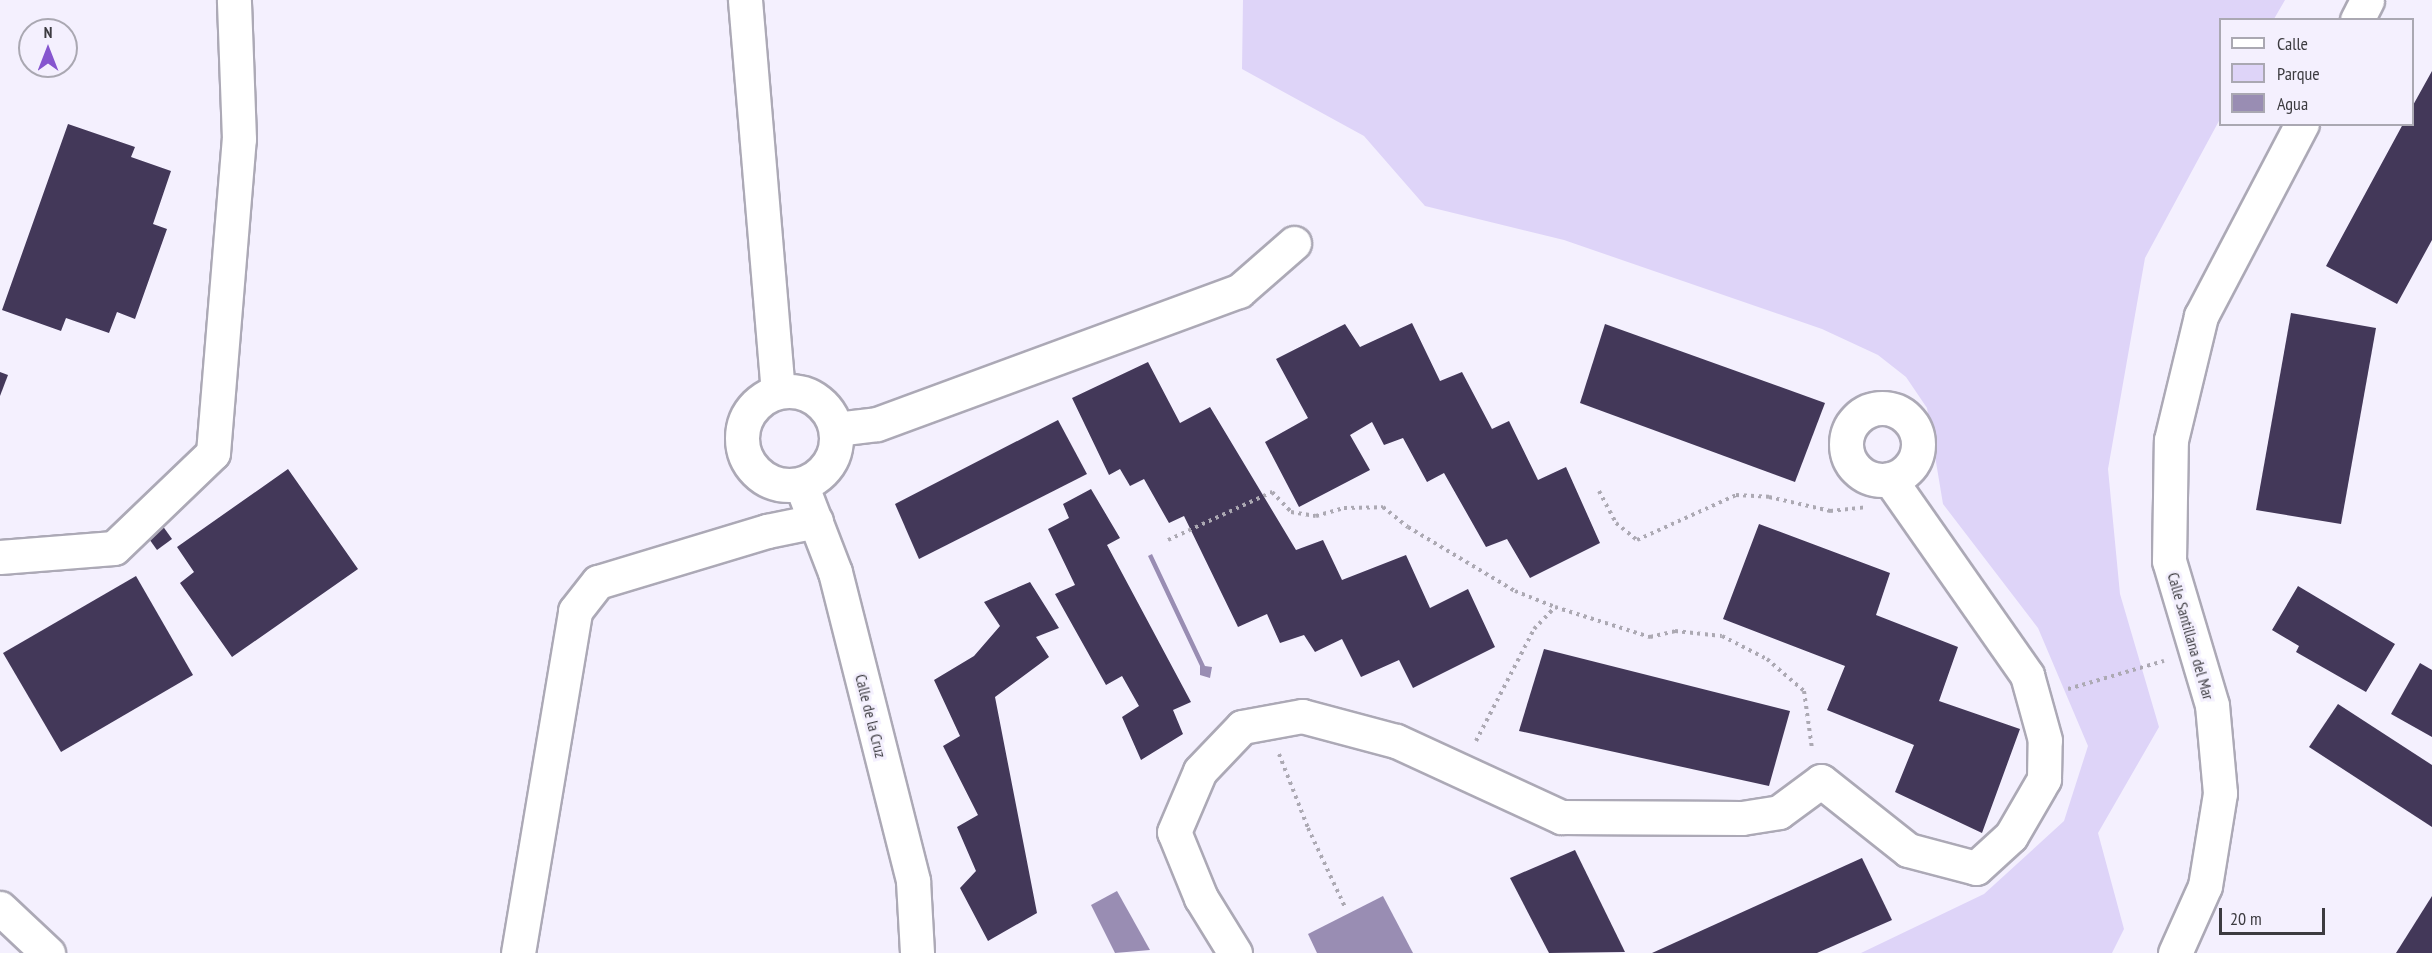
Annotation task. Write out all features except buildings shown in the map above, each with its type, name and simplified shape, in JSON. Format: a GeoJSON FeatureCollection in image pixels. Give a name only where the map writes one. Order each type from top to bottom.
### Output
{"type":"FeatureCollection","features":[{"type":"Feature","properties":{"kind":"street"},"geometry":{"type":"LineString","coordinates":[[0,557],[114,548],[213,453],[239,139],[234,0]]}},
{"type":"Feature","properties":{"kind":"street"},"geometry":{"type":"LineString","coordinates":[[745,0],[778,392]]}},
{"type":"Feature","properties":{"kind":"street"},"geometry":{"type":"LineString","coordinates":[[2358,18],[2367,0]]}},
{"type":"Feature","properties":{"kind":"street","name":"Calle Santillana del Mar"},"geometry":{"type":"LineString","coordinates":[[2175,953],[2205,886],[2220,793],[2212,705],[2169,561],[2171,440],[2201,316],[2301,126]]}},
{"type":"Feature","properties":{"kind":"street"},"geometry":{"type":"LineString","coordinates":[[836,429],[877,424],[1239,291],[1294,243]]}},
{"type":"Feature","properties":{"kind":"street"},"geometry":{"type":"LineString","coordinates":[[778,392],[808,394],[821,402],[836,429],[837,443],[825,469],[801,484],[772,482],[749,464],[743,450],[742,435],[749,414],[764,398],[778,392]]}},
{"type":"Feature","properties":{"kind":"street","name":"Calle de la Cruz"},"geometry":{"type":"LineString","coordinates":[[801,484],[835,572],[913,881],[917,953]]}},
{"type":"Feature","properties":{"kind":"street"},"geometry":{"type":"LineString","coordinates":[[1235,953],[1201,898],[1174,832],[1200,771],[1242,727],[1302,716],[1396,741],[1561,817],[1652,820],[1742,818],[1779,812],[1821,781],[1908,850],[1976,868],[2011,836],[2044,779],[2045,740],[2027,675],[1898,490]]}},
{"type":"Feature","properties":{"kind":"street"},"geometry":{"type":"LineString","coordinates":[[518,953],[575,611],[598,582],[767,531],[816,521]]}},
{"type":"Feature","properties":{"kind":"street"},"geometry":{"type":"LineString","coordinates":[[0,908],[48,953]]}},
{"type":"Feature","properties":{"kind":"path"},"geometry":{"type":"LineString","coordinates":[[1599,491],[1616,523],[1636,540],[1736,495],[1769,497],[1830,511],[1898,490]]}},
{"type":"Feature","properties":{"kind":"path"},"geometry":{"type":"LineString","coordinates":[[1168,540],[1272,492],[1291,512],[1316,516],[1344,508],[1383,507],[1408,527],[1515,591],[1555,607],[1650,637],[1675,632],[1722,636],[1767,659],[1804,691],[1808,736],[1821,781]]}},
{"type":"Feature","properties":{"kind":"path"},"geometry":{"type":"LineString","coordinates":[[1460,770],[1534,629],[1555,607]]}},
{"type":"Feature","properties":{"kind":"path"},"geometry":{"type":"LineString","coordinates":[[2064,689],[2196,652]]}},
{"type":"Feature","properties":{"kind":"path"},"geometry":{"type":"LineString","coordinates":[[1267,723],[1296,802],[1345,907]]}},
{"type":"Feature","properties":{"kind":"green space"},"geometry":{"type":"Polygon","coordinates":[[[1243,0],[2285,0],[2275,18],[2219,18],[2219,121],[2145,258],[2108,469],[2120,594],[2159,727],[2098,833],[2124,929],[2112,953],[1861,953],[1984,894],[2064,821],[2088,746],[2038,628],[1943,504],[1927,408],[1906,377],[1878,355],[1822,329],[1564,240],[1425,206],[1364,136],[1242,69],[1243,0]]]}},
{"type":"Feature","properties":{"kind":"water"},"geometry":{"type":"Polygon","coordinates":[[[1152,554],[1205,666],[1212,667],[1210,678],[1200,675],[1200,666],[1148,556],[1152,554]]]}},
{"type":"Feature","properties":{"kind":"water"},"geometry":{"type":"Polygon","coordinates":[[[1117,891],[1150,950],[1115,953],[1091,905],[1117,891]]]}},
{"type":"Feature","properties":{"kind":"water"},"geometry":{"type":"Polygon","coordinates":[[[1383,896],[1413,953],[1317,953],[1308,934],[1383,896]]]}}]}
